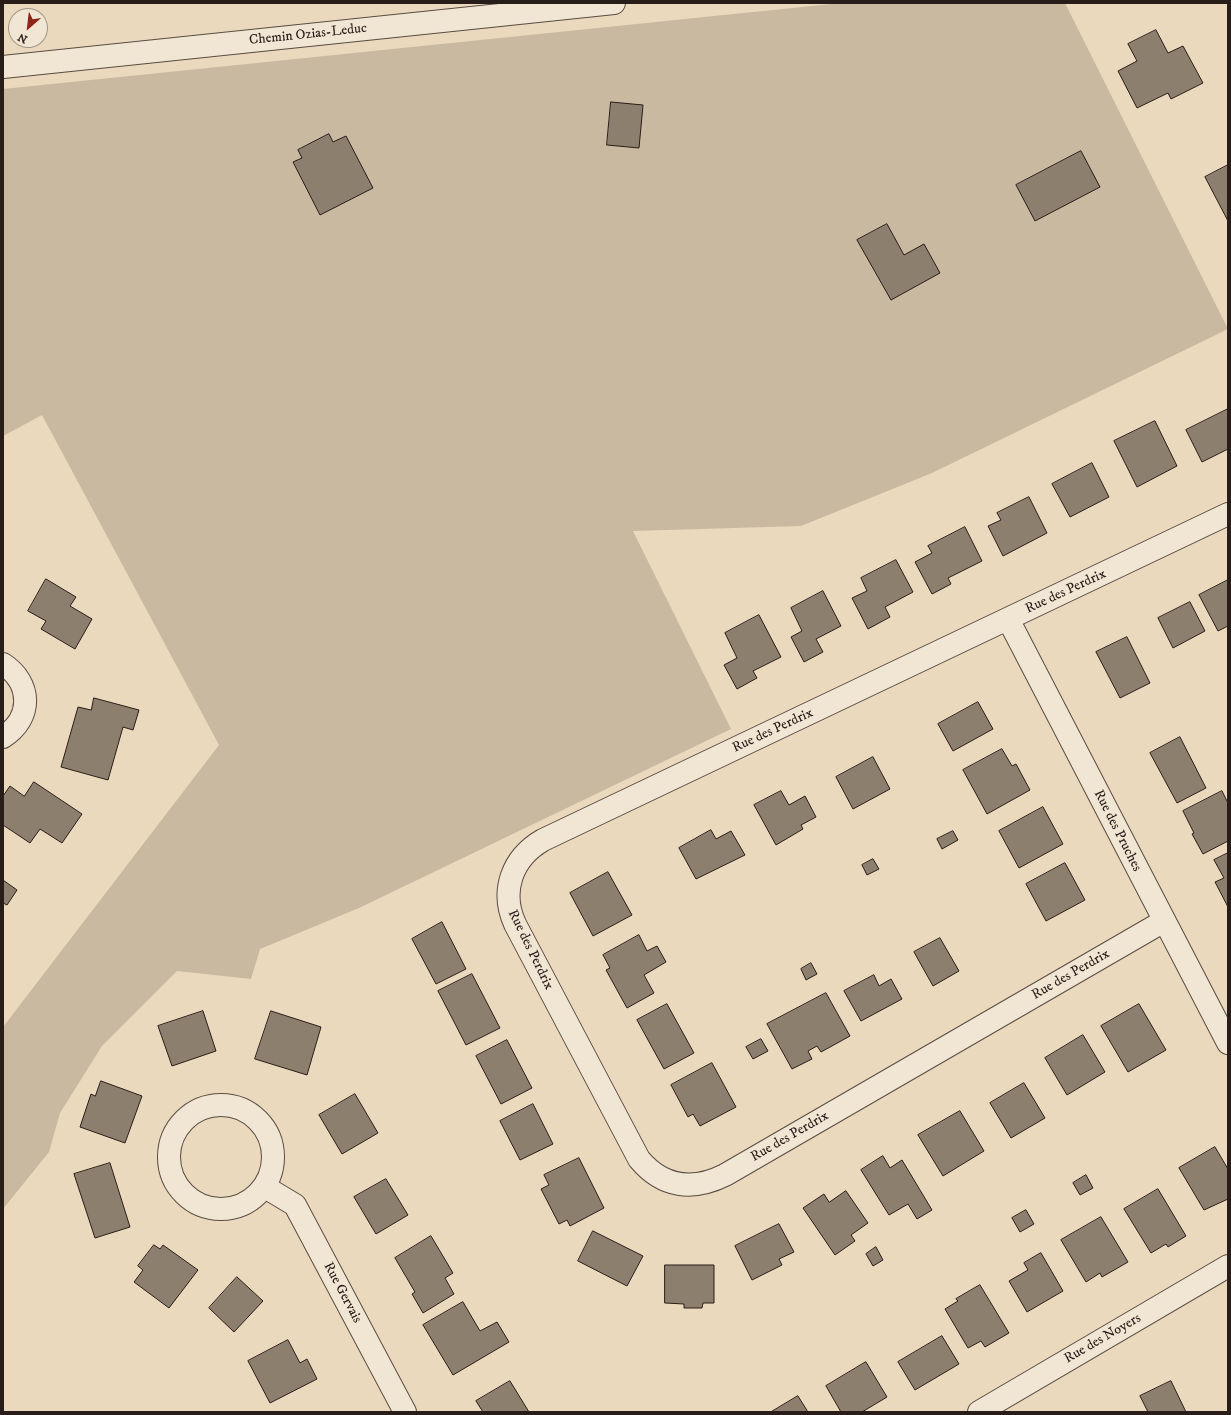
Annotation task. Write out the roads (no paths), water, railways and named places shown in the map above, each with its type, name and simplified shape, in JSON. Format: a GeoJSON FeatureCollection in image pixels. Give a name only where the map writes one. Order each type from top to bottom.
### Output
{"type":"FeatureCollection","features":[{"type":"Feature","properties":{"kind":"street","name":"Chemin Ozias-Leduc"},"geometry":{"type":"LineString","coordinates":[[3,67],[614,3]]}},
{"type":"Feature","properties":{"kind":"street","name":"Rue des Perdrix"},"geometry":{"type":"LineString","coordinates":[[1164,921],[725,1175],[708,1183],[693,1185],[673,1183],[663,1179],[646,1168],[639,1160],[515,924],[508,906],[508,896],[511,876],[520,859],[534,845],[1228,514]]}},
{"type":"Feature","properties":{"kind":"street","name":"Rue des Pruches"},"geometry":{"type":"LineString","coordinates":[[1008,619],[1228,1043]]}},
{"type":"Feature","properties":{"kind":"street"},"geometry":{"type":"LineString","coordinates":[[3,664],[11,669],[20,680],[25,693],[25,708],[20,721],[11,732],[3,737]]}},
{"type":"Feature","properties":{"kind":"street"},"geometry":{"type":"LineString","coordinates":[[213,1105],[235,1106],[250,1113],[262,1124],[271,1139],[274,1155],[272,1172],[265,1187],[252,1200],[236,1208],[217,1210],[194,1202],[184,1195],[173,1180],[168,1163],[169,1144],[177,1127],[188,1115],[203,1107],[213,1105]]}},
{"type":"Feature","properties":{"kind":"street","name":"Rue Gervais"},"geometry":{"type":"LineString","coordinates":[[265,1187],[295,1205],[405,1412]]}},
{"type":"Feature","properties":{"kind":"street","name":"Rue des Noyers"},"geometry":{"type":"LineString","coordinates":[[979,1412],[1228,1266]]}}]}
